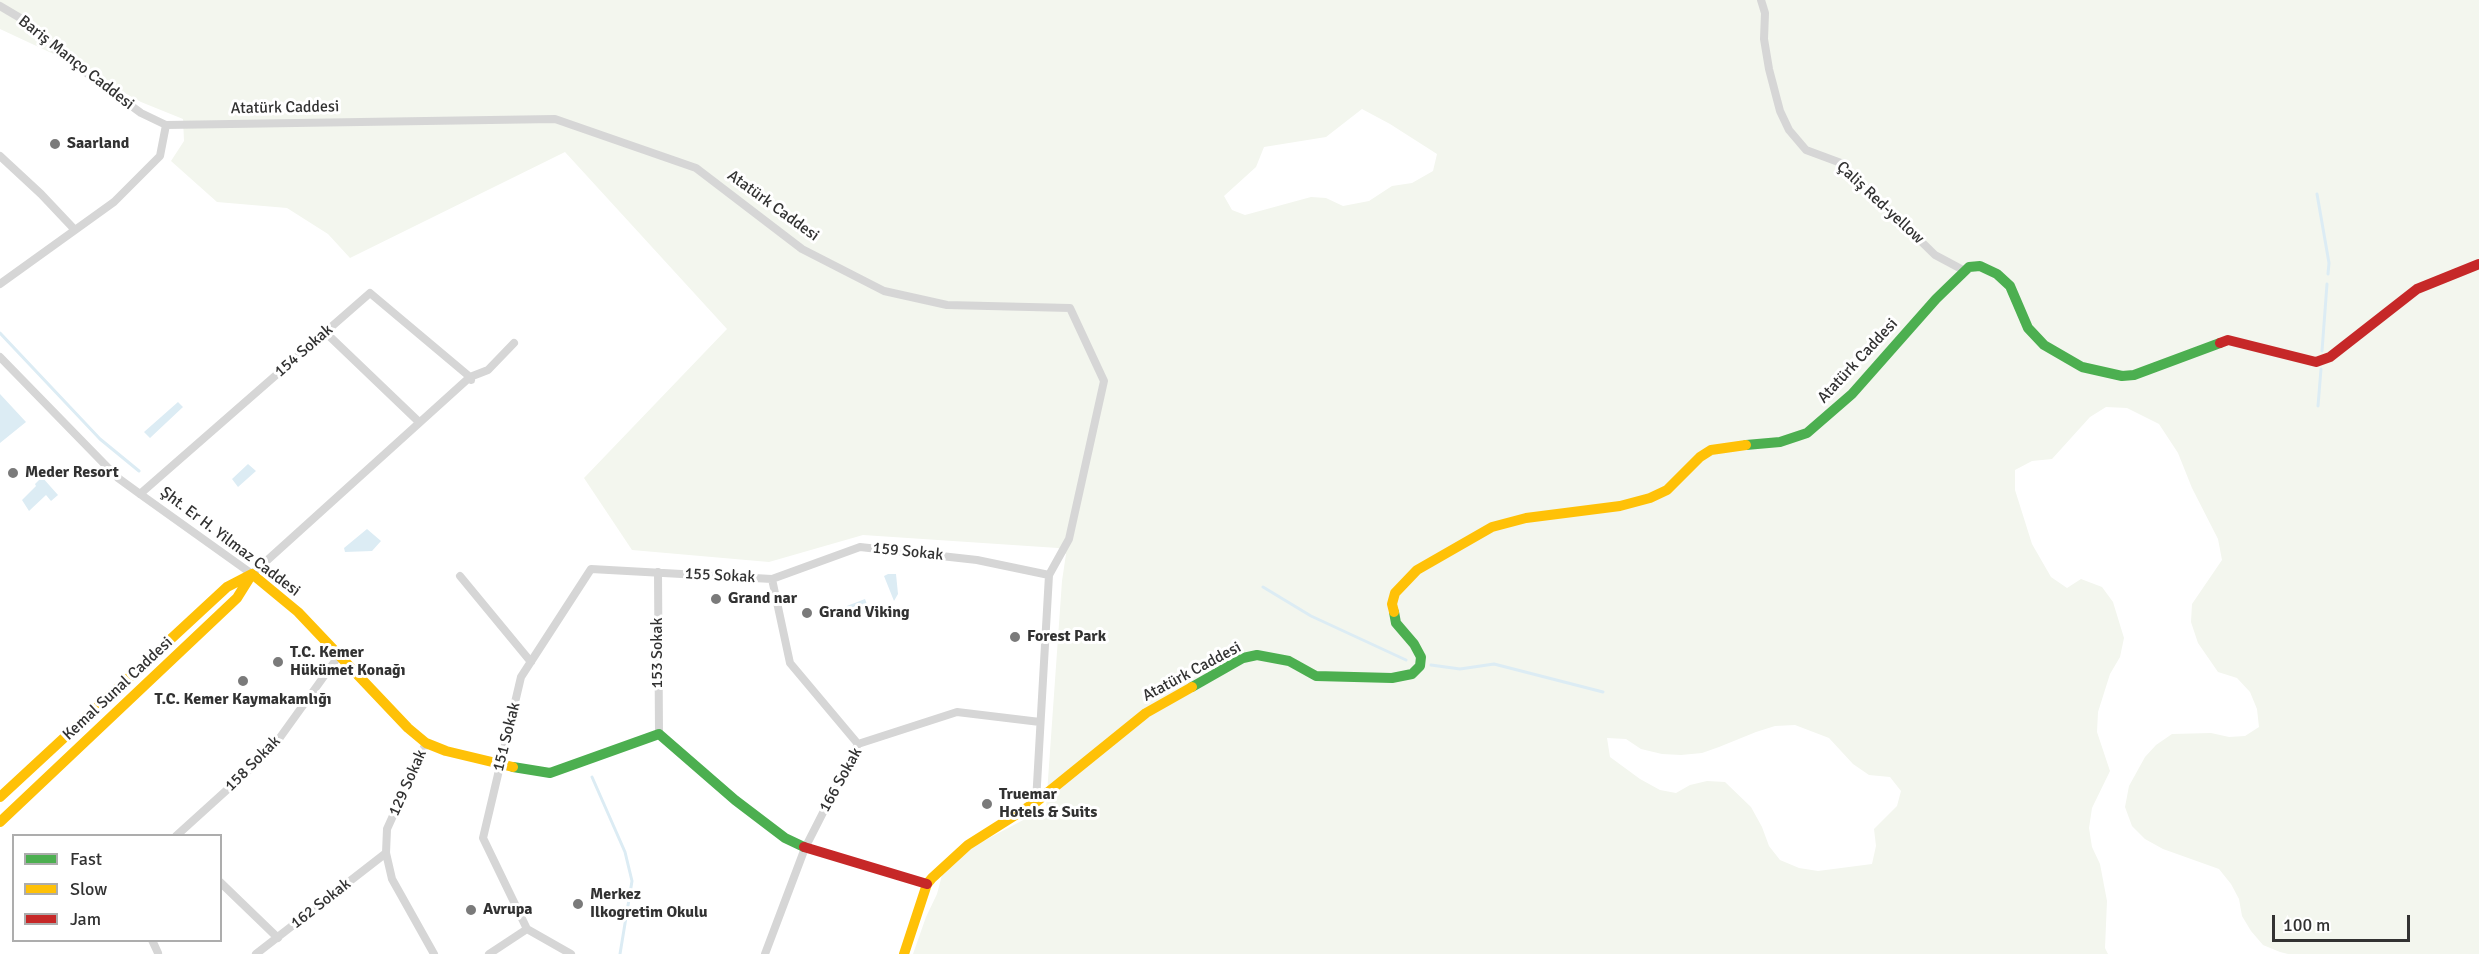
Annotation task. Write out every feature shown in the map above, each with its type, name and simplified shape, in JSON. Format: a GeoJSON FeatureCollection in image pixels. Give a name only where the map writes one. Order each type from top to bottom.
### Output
{"type":"FeatureCollection","features":[{"type":"Feature","properties":{"kind":"street","name":"Çaliş Red-yellow"},"geometry":{"type":"LineString","coordinates":[[1761,0],[1766,13],[1764,39],[1769,69],[1780,111],[1789,130],[1806,150],[1841,163],[1935,255],[1965,271]]}},
{"type":"Feature","properties":{"kind":"street","name":"Bariş Manço Caddesi"},"geometry":{"type":"LineString","coordinates":[[0,6],[27,22],[58,52],[141,113],[166,125]]}},
{"type":"Feature","properties":{"kind":"street","name":"Atatürk Caddesi"},"geometry":{"type":"LineString","coordinates":[[166,125],[555,119],[696,168],[802,249],[884,291],[947,305],[1070,308],[1104,381],[1069,539],[1049,575],[1036,802]]}},
{"type":"Feature","properties":{"kind":"street"},"geometry":{"type":"LineString","coordinates":[[0,284],[114,202],[160,156],[166,125]]}},
{"type":"Feature","properties":{"kind":"street"},"geometry":{"type":"LineString","coordinates":[[0,156],[75,230]]}},
{"type":"Feature","properties":{"kind":"street"},"geometry":{"type":"LineString","coordinates":[[1965,271],[1969,267],[1980,267],[1997,274],[2010,286],[2028,328],[2044,345],[2082,367],[2122,376],[2134,375],[2228,340],[2316,362],[2330,357],[2417,289],[2479,264]]}},
{"type":"Feature","properties":{"kind":"street","name":"Atatürk Caddesi"},"geometry":{"type":"LineString","coordinates":[[903,954],[927,884],[946,864],[968,844],[1036,802],[1146,713],[1243,658],[1257,655],[1289,661],[1316,676],[1392,678],[1412,674],[1420,666],[1421,657],[1414,644],[1396,623],[1392,604],[1399,588],[1417,570],[1492,527],[1526,518],[1620,506],[1650,498],[1667,490],[1700,457],[1712,450],[1726,446],[1780,442],[1807,433],[1852,394],[1936,298],[1965,271]]}},
{"type":"Feature","properties":{"kind":"street","name":"154 Sokak"},"geometry":{"type":"LineString","coordinates":[[140,494],[370,294],[470,379]]}},
{"type":"Feature","properties":{"kind":"street"},"geometry":{"type":"LineString","coordinates":[[325,333],[419,422]]}},
{"type":"Feature","properties":{"kind":"street","name":"Kemal Sunal Caddesi"},"geometry":{"type":"LineString","coordinates":[[0,797],[227,587],[252,574],[419,422],[470,379],[488,370],[514,343]]}},
{"type":"Feature","properties":{"kind":"street","name":"Şht. Er H. Yilmaz Caddesi"},"geometry":{"type":"LineString","coordinates":[[0,357],[118,478],[252,574],[298,612],[408,728],[426,743],[446,752],[500,765],[550,773],[659,734]]}},
{"type":"Feature","properties":{"kind":"street","name":"159 Sokak"},"geometry":{"type":"LineString","coordinates":[[772,579],[860,547],[977,560],[1049,575]]}},
{"type":"Feature","properties":{"kind":"street","name":"151 Sokak"},"geometry":{"type":"LineString","coordinates":[[527,929],[483,838],[521,678],[591,569],[657,572]]}},
{"type":"Feature","properties":{"kind":"street","name":"155 Sokak"},"geometry":{"type":"LineString","coordinates":[[657,572],[772,579],[790,663],[858,744]]}},
{"type":"Feature","properties":{"kind":"street","name":"153 Sokak"},"geometry":{"type":"LineString","coordinates":[[657,572],[659,734]]}},
{"type":"Feature","properties":{"kind":"street","name":"Kemal Sunal Caddesi"},"geometry":{"type":"LineString","coordinates":[[0,822],[237,598],[252,574]]}},
{"type":"Feature","properties":{"kind":"street"},"geometry":{"type":"LineString","coordinates":[[460,576],[531,662]]}},
{"type":"Feature","properties":{"kind":"street"},"geometry":{"type":"LineString","coordinates":[[190,621],[200,633]]}},
{"type":"Feature","properties":{"kind":"street","name":"158 Sokak"},"geometry":{"type":"LineString","coordinates":[[178,834],[272,750],[340,654]]}},
{"type":"Feature","properties":{"kind":"street","name":"166 Sokak"},"geometry":{"type":"LineString","coordinates":[[765,954],[805,848],[858,744],[957,712],[1040,722]]}},
{"type":"Feature","properties":{"kind":"street"},"geometry":{"type":"LineString","coordinates":[[659,734],[766,825],[805,848],[927,884]]}},
{"type":"Feature","properties":{"kind":"street","name":"129 Sokak"},"geometry":{"type":"LineString","coordinates":[[426,743],[387,829],[386,853],[392,879],[434,954]]}},
{"type":"Feature","properties":{"kind":"street","name":"162 Sokak"},"geometry":{"type":"LineString","coordinates":[[256,954],[386,853]]}},
{"type":"Feature","properties":{"kind":"street"},"geometry":{"type":"LineString","coordinates":[[222,884],[278,938]]}},
{"type":"Feature","properties":{"kind":"street"},"geometry":{"type":"LineString","coordinates":[[489,954],[527,929],[571,954]]}},
{"type":"Feature","properties":{"kind":"shaded area"},"geometry":{"type":"Polygon","coordinates":[[[0,0],[2479,0],[2479,954],[2288,954],[2280,952],[2263,945],[2251,931],[2242,916],[2239,899],[2219,869],[2163,849],[2145,839],[2132,826],[2125,807],[2129,786],[2145,757],[2156,745],[2172,734],[2211,733],[2229,737],[2245,736],[2259,727],[2257,709],[2250,692],[2237,678],[2218,672],[2198,643],[2191,622],[2192,604],[2222,560],[2218,539],[2192,488],[2178,453],[2159,424],[2127,408],[2106,407],[2090,417],[2052,459],[2032,461],[2015,470],[2015,490],[2032,544],[2051,577],[2067,588],[2081,579],[2102,587],[2113,602],[2124,638],[2120,657],[2110,674],[2098,712],[2097,732],[2110,771],[2092,808],[2089,828],[2092,847],[2100,864],[2107,901],[2105,948],[2108,954],[913,954],[937,894],[942,875],[974,846],[1046,808],[1062,581],[1066,554],[1058,548],[863,535],[769,562],[632,550],[584,478],[727,329],[565,152],[350,258],[328,234],[287,208],[217,202],[171,161],[184,141],[183,119],[141,102],[60,57],[0,29],[0,0]],[[1362,109],[1326,137],[1264,147],[1256,167],[1224,196],[1232,210],[1245,215],[1311,197],[1326,198],[1343,206],[1369,201],[1392,186],[1412,183],[1433,171],[1437,154],[1362,109]],[[1795,725],[1775,726],[1702,753],[1681,755],[1662,754],[1641,749],[1626,739],[1607,738],[1610,757],[1640,779],[1660,790],[1676,793],[1690,785],[1707,781],[1725,782],[1751,807],[1769,846],[1780,860],[1799,868],[1818,871],[1872,864],[1876,846],[1874,829],[1897,806],[1901,791],[1890,777],[1869,775],[1853,764],[1829,738],[1795,725]]]}},
{"type":"Feature","properties":{"kind":"shaded area"},"geometry":{"type":"Polygon","coordinates":[[[0,394],[26,422],[0,443],[0,394]]]}},
{"type":"Feature","properties":{"kind":"shaded area"},"geometry":{"type":"Polygon","coordinates":[[[178,402],[183,407],[150,438],[144,432],[178,402]]]}},
{"type":"Feature","properties":{"kind":"shaded area"},"geometry":{"type":"Polygon","coordinates":[[[248,464],[256,471],[238,487],[232,479],[248,464]]]}},
{"type":"Feature","properties":{"kind":"shaded area"},"geometry":{"type":"Polygon","coordinates":[[[42,477],[58,495],[51,501],[46,495],[29,511],[22,500],[42,477]]]}},
{"type":"Feature","properties":{"kind":"shaded area"},"geometry":{"type":"Polygon","coordinates":[[[367,529],[381,541],[372,551],[345,552],[344,548],[367,529]]]}},
{"type":"Feature","properties":{"kind":"shaded area"},"geometry":{"type":"Polygon","coordinates":[[[896,574],[898,594],[894,601],[884,576],[896,574]]]}},
{"type":"Feature","properties":{"kind":"shaded area"},"geometry":{"type":"Polygon","coordinates":[[[865,599],[869,610],[843,620],[839,609],[865,599]]]}},
{"type":"Feature","properties":{"kind":"waterway"},"geometry":{"type":"LineString","coordinates":[[2317,194],[2329,263],[2328,274]]}},
{"type":"Feature","properties":{"kind":"waterway"},"geometry":{"type":"LineString","coordinates":[[2322,351],[2327,284]]}},
{"type":"Feature","properties":{"kind":"waterway"},"geometry":{"type":"LineString","coordinates":[[0,333],[100,439],[139,471]]}},
{"type":"Feature","properties":{"kind":"waterway"},"geometry":{"type":"LineString","coordinates":[[2318,406],[2321,369]]}},
{"type":"Feature","properties":{"kind":"waterway"},"geometry":{"type":"LineString","coordinates":[[1263,587],[1311,616],[1406,660]]}},
{"type":"Feature","properties":{"kind":"waterway"},"geometry":{"type":"LineString","coordinates":[[1431,665],[1460,669],[1494,664],[1603,692]]}},
{"type":"Feature","properties":{"kind":"waterway"},"geometry":{"type":"LineString","coordinates":[[592,777],[625,852],[632,881],[620,954]]}},
{"type":"Feature","properties":{"kind":"traffic: fast"},"geometry":{"type":"LineString","coordinates":[[1746,445],[1780,442],[1807,433],[1852,394],[1936,299],[1969,267],[1980,266],[1997,274],[2010,286],[2028,328],[2044,345],[2082,367],[2122,376],[2134,375],[2220,343]]}},
{"type":"Feature","properties":{"kind":"traffic: fast"},"geometry":{"type":"LineString","coordinates":[[1192,687],[1243,658],[1257,655],[1289,661],[1316,676],[1392,678],[1412,674],[1420,666],[1421,657],[1414,644],[1396,623],[1394,612]]}},
{"type":"Feature","properties":{"kind":"traffic: fast"},"geometry":{"type":"LineString","coordinates":[[513,767],[550,773],[659,734],[735,800],[785,838],[804,847]]}},
{"type":"Feature","properties":{"kind":"traffic: slow"},"geometry":{"type":"LineString","coordinates":[[1394,612],[1392,604],[1395,593],[1417,570],[1492,527],[1526,518],[1620,506],[1650,498],[1667,490],[1700,457],[1711,450],[1746,445]]}},
{"type":"Feature","properties":{"kind":"traffic: slow"},"geometry":{"type":"LineString","coordinates":[[252,574],[298,612],[408,728],[426,743],[446,751],[513,767]]}},
{"type":"Feature","properties":{"kind":"traffic: slow"},"geometry":{"type":"LineString","coordinates":[[0,797],[227,587],[252,574]]}},
{"type":"Feature","properties":{"kind":"traffic: slow"},"geometry":{"type":"LineString","coordinates":[[0,822],[237,598],[252,574]]}},
{"type":"Feature","properties":{"kind":"traffic: slow"},"geometry":{"type":"LineString","coordinates":[[904,954],[927,884],[932,878],[968,845],[1036,802],[1146,713],[1192,687]]}},
{"type":"Feature","properties":{"kind":"traffic: jam"},"geometry":{"type":"LineString","coordinates":[[2220,343],[2228,340],[2316,362],[2330,357],[2417,289],[2479,264]]}},
{"type":"Feature","properties":{"kind":"traffic: jam"},"geometry":{"type":"LineString","coordinates":[[804,847],[927,884]]}},
{"type":"Feature","properties":{"kind":"place","name":"Saarland"},"geometry":{"type":"Point","coordinates":[55,144]}},
{"type":"Feature","properties":{"kind":"place","name":"Meder Resort"},"geometry":{"type":"Point","coordinates":[13,473]}},
{"type":"Feature","properties":{"kind":"place","name":"Grand nar"},"geometry":{"type":"Point","coordinates":[716,599]}},
{"type":"Feature","properties":{"kind":"place","name":"Grand Viking"},"geometry":{"type":"Point","coordinates":[807,613]}},
{"type":"Feature","properties":{"kind":"place","name":"Forest Park"},"geometry":{"type":"Point","coordinates":[1015,637]}},
{"type":"Feature","properties":{"kind":"place","name":"T.C. Kemer Hükümet Konağı"},"geometry":{"type":"Point","coordinates":[278,662]}},
{"type":"Feature","properties":{"kind":"place","name":"T.C. Kemer Kaymakamlığı"},"geometry":{"type":"Point","coordinates":[243,681]}},
{"type":"Feature","properties":{"kind":"place","name":"Truemar Hotels & Suits"},"geometry":{"type":"Point","coordinates":[987,804]}},
{"type":"Feature","properties":{"kind":"place","name":"Merkez Ilkogretim Okulu"},"geometry":{"type":"Point","coordinates":[578,904]}},
{"type":"Feature","properties":{"kind":"place","name":"Avrupa"},"geometry":{"type":"Point","coordinates":[471,910]}}]}
